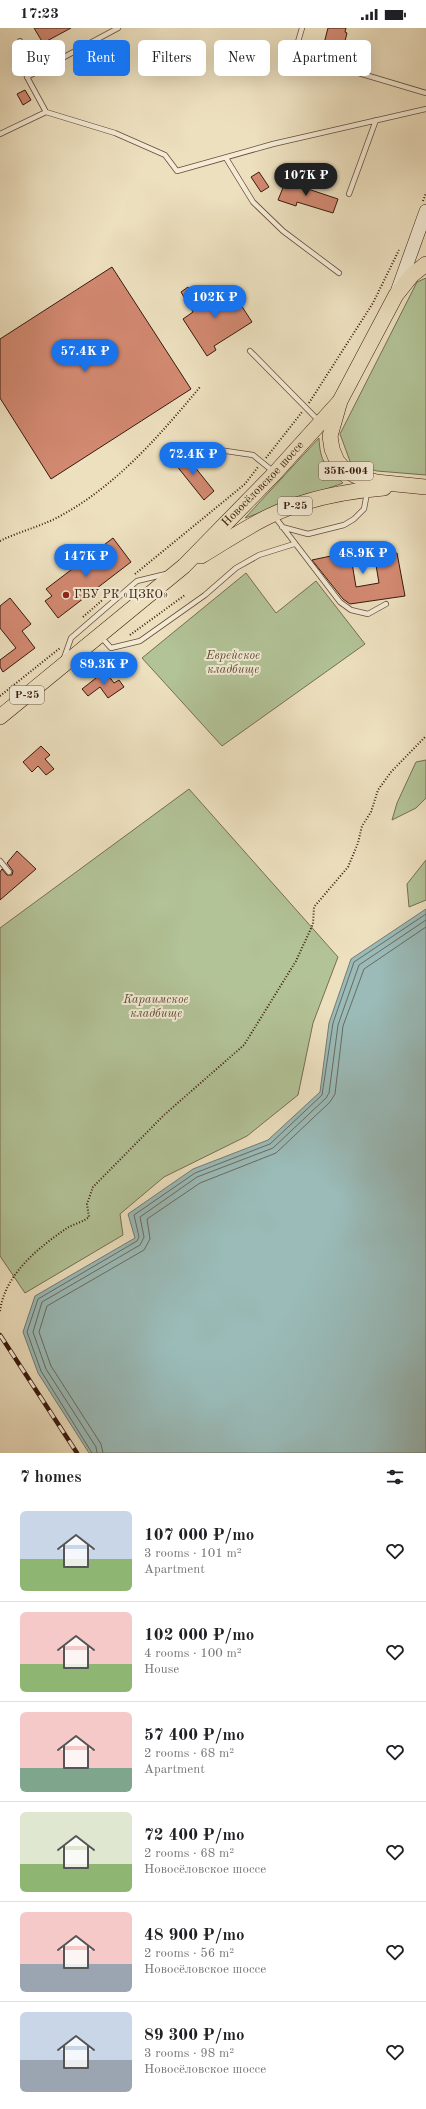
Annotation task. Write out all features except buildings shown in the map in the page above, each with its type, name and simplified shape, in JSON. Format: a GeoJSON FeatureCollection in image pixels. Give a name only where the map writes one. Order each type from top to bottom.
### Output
{"type":"FeatureCollection","features":[{"type":"Feature","properties":{"kind":"main road"},"geometry":{"type":"LineString","coordinates":[[396,295],[423,209]]}},
{"type":"Feature","properties":{"kind":"main road","name":"35К-004"},"geometry":{"type":"LineString","coordinates":[[423,486],[376,482],[356,476],[345,470],[337,461],[332,449],[330,436],[340,401],[396,295],[412,275],[426,264]]}},
{"type":"Feature","properties":{"kind":"main road","name":"Новосёловское шоссе"},"geometry":{"type":"LineString","coordinates":[[0,717],[182,568],[275,472],[340,401]]}},
{"type":"Feature","properties":{"kind":"main road","name":"Новосёловское шоссе"},"geometry":{"type":"LineString","coordinates":[[182,568],[273,514],[305,502],[368,489],[423,486]]}},
{"type":"Feature","properties":{"kind":"lane"},"geometry":{"type":"LineString","coordinates":[[46,112],[27,77],[118,28]]}},
{"type":"Feature","properties":{"kind":"lane"},"geometry":{"type":"LineString","coordinates":[[302,28],[295,52],[426,93]]}},
{"type":"Feature","properties":{"kind":"lane"},"geometry":{"type":"LineString","coordinates":[[0,134],[46,112],[115,133],[165,155],[177,171],[273,144],[426,109]]}},
{"type":"Feature","properties":{"kind":"lane"},"geometry":{"type":"LineString","coordinates":[[349,194],[376,120]]}},
{"type":"Feature","properties":{"kind":"lane"},"geometry":{"type":"LineString","coordinates":[[226,158],[254,202],[283,231],[339,273]]}},
{"type":"Feature","properties":{"kind":"lane"},"geometry":{"type":"LineString","coordinates":[[250,351],[320,422]]}},
{"type":"Feature","properties":{"kind":"lane"},"geometry":{"type":"LineString","coordinates":[[192,446],[253,455],[275,472]]}},
{"type":"Feature","properties":{"kind":"lane"},"geometry":{"type":"LineString","coordinates":[[282,526],[308,534],[344,525],[354,519],[364,509],[368,489]]}},
{"type":"Feature","properties":{"kind":"lane"},"geometry":{"type":"LineString","coordinates":[[273,514],[294,544],[340,602],[351,610],[368,614],[386,604]]}},
{"type":"Feature","properties":{"kind":"lane"},"geometry":{"type":"LineString","coordinates":[[100,636],[111,648],[140,641],[205,595],[236,568],[258,555],[294,544]]}},
{"type":"Feature","properties":{"kind":"lane"},"geometry":{"type":"LineString","coordinates":[[60,668],[71,638],[137,581],[182,568]]}},
{"type":"Feature","properties":{"kind":"lane"},"geometry":{"type":"LineString","coordinates":[[0,861],[9,872]]}},
{"type":"Feature","properties":{"kind":"path"},"geometry":{"type":"LineString","coordinates":[[423,209],[426,193]]}},
{"type":"Feature","properties":{"kind":"path"},"geometry":{"type":"LineString","coordinates":[[132,576],[245,484],[263,462],[315,395],[373,303],[400,248]]}},
{"type":"Feature","properties":{"kind":"path"},"geometry":{"type":"LineString","coordinates":[[0,542],[21,531],[61,516],[116,479],[142,454],[200,387]]}},
{"type":"Feature","properties":{"kind":"path"},"geometry":{"type":"LineString","coordinates":[[82,619],[114,591]]}},
{"type":"Feature","properties":{"kind":"path"},"geometry":{"type":"LineString","coordinates":[[126,638],[185,595]]}},
{"type":"Feature","properties":{"kind":"path"},"geometry":{"type":"LineString","coordinates":[[0,696],[59,649],[63,643]]}},
{"type":"Feature","properties":{"kind":"path"},"geometry":{"type":"LineString","coordinates":[[0,1311],[1,1300],[18,1271],[36,1252],[68,1227],[89,1217],[87,1204],[94,1187],[164,1115],[244,1045],[296,961],[313,924],[314,908],[348,867],[358,843],[362,826],[371,812],[378,790],[390,772],[426,736]]}},
{"type":"Feature","properties":{"kind":"green space"},"geometry":{"type":"Polygon","coordinates":[[[426,278],[426,475],[377,471],[351,464],[340,434],[417,282],[426,278]]]}},
{"type":"Feature","properties":{"kind":"green space"},"geometry":{"type":"Polygon","coordinates":[[[319,438],[321,453],[325,464],[343,483],[245,518],[319,438]]]}},
{"type":"Feature","properties":{"kind":"green space","name":"Еврейское кладбище"},"geometry":{"type":"Polygon","coordinates":[[[246,573],[276,613],[316,581],[365,644],[222,746],[142,658],[246,573]]]}},
{"type":"Feature","properties":{"kind":"green space"},"geometry":{"type":"Polygon","coordinates":[[[426,760],[426,798],[416,808],[392,820],[397,803],[416,762],[426,760]]]}},
{"type":"Feature","properties":{"kind":"green space","name":"Караимское кладбище"},"geometry":{"type":"Polygon","coordinates":[[[189,789],[338,957],[313,1023],[298,1095],[247,1136],[164,1177],[120,1214],[123,1235],[25,1293],[0,1256],[0,928],[189,789]]]}},
{"type":"Feature","properties":{"kind":"green space"},"geometry":{"type":"Polygon","coordinates":[[[426,860],[426,900],[409,907],[407,884],[426,860]]]}},
{"type":"Feature","properties":{"kind":"water"},"geometry":{"type":"Polygon","coordinates":[[[426,909],[426,1453],[89,1453],[38,1373],[23,1332],[35,1296],[135,1238],[128,1214],[193,1169],[268,1140],[320,1092],[329,1023],[351,959],[426,909]]]}},
{"type":"Feature","properties":{"kind":"railway"},"geometry":{"type":"LineString","coordinates":[[0,1335],[77,1453]]}},
{"type":"Feature","properties":{"kind":"place","name":"ГБУ РК «ЦЗКО»"},"geometry":{"type":"Point","coordinates":[66,595]}}]}
